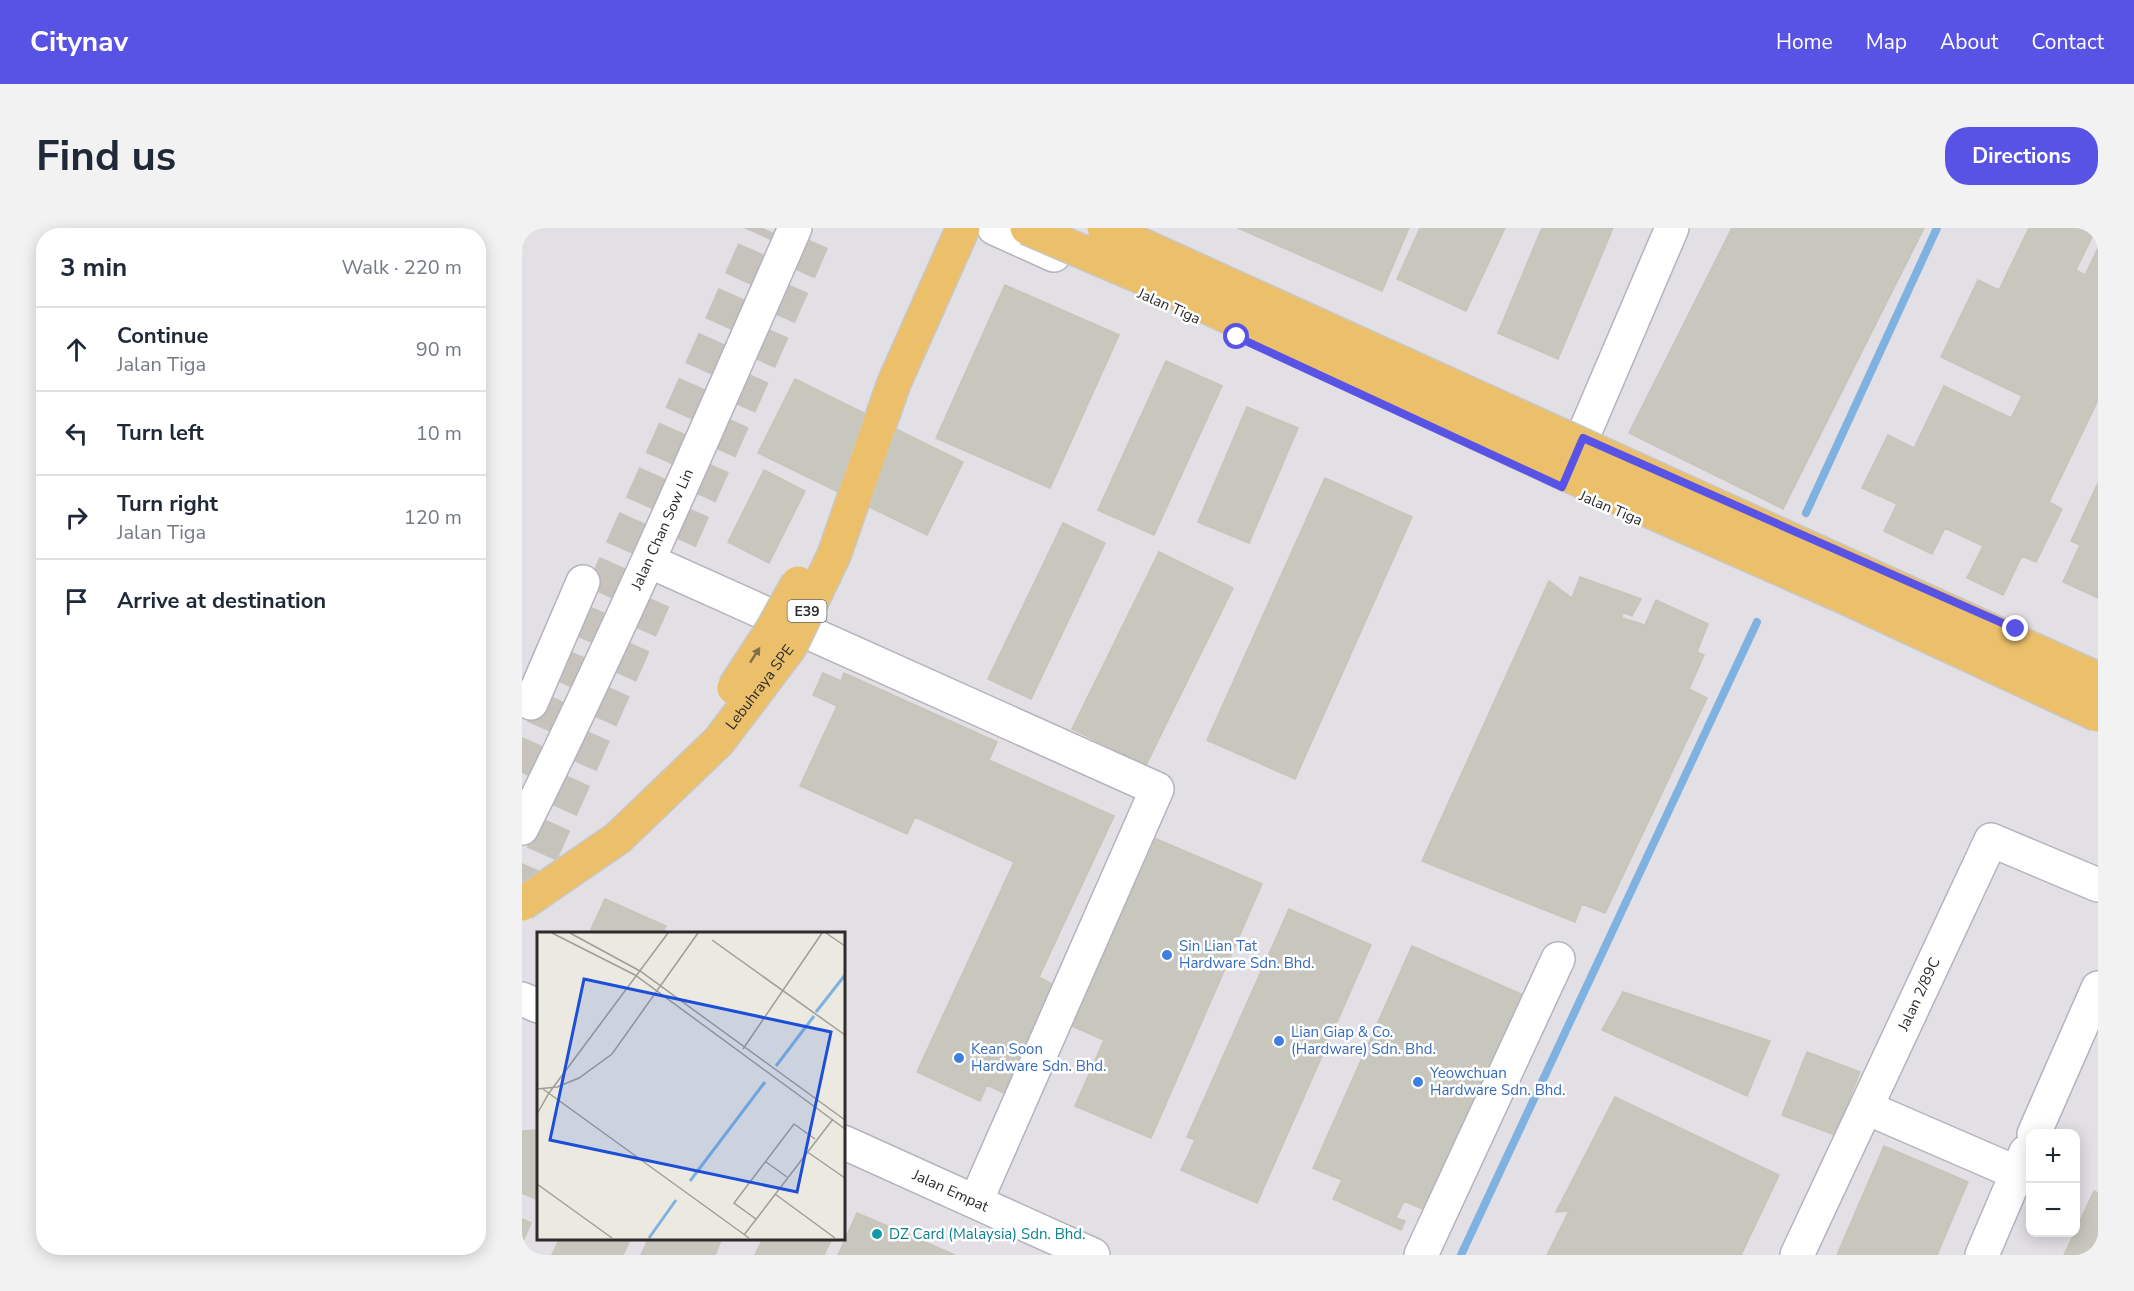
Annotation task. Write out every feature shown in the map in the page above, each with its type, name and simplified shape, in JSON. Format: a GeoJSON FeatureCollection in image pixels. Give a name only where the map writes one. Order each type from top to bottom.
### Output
{"type":"FeatureCollection","features":[{"type":"Feature","properties":{"kind":"highway","name":"Lebuhraya SPE"},"geometry":{"type":"LineString","coordinates":[[522,886],[606,827],[709,727],[766,638],[814,555],[876,378],[942,228]]}},
{"type":"Feature","properties":{"kind":"highway","name":"Lebuhraya SPE"},"geometry":{"type":"LineString","coordinates":[[522,904],[618,838],[635,822],[719,741],[790,647],[834,555],[894,383],[963,228]]}},
{"type":"Feature","properties":{"kind":"highway"},"geometry":{"type":"LineString","coordinates":[[1028,228],[1162,286],[1559,471],[1842,596],[2098,715]]}},
{"type":"Feature","properties":{"kind":"highway"},"geometry":{"type":"LineString","coordinates":[[1104,228],[2098,679]]}},
{"type":"Feature","properties":{"kind":"street","name":"Jalan Chan Sow Lin"},"geometry":{"type":"LineString","coordinates":[[522,828],[573,725],[649,561],[795,228]]}},
{"type":"Feature","properties":{"kind":"street","name":"Jalan Tiga"},"geometry":{"type":"LineString","coordinates":[[994,228],[1562,487],[1817,597],[2098,726]]}},
{"type":"Feature","properties":{"kind":"street"},"geometry":{"type":"LineString","coordinates":[[1121,228],[1583,438],[2098,666]]}},
{"type":"Feature","properties":{"kind":"street"},"geometry":{"type":"LineString","coordinates":[[1562,487],[1672,228]]}},
{"type":"Feature","properties":{"kind":"street"},"geometry":{"type":"LineString","coordinates":[[649,561],[1157,789],[976,1201]]}},
{"type":"Feature","properties":{"kind":"street"},"geometry":{"type":"LineString","coordinates":[[573,725],[527,701],[583,582]]}},
{"type":"Feature","properties":{"kind":"street","name":"Jalan 2/89C"},"geometry":{"type":"LineString","coordinates":[[1797,1255],[1991,840],[2098,885]]}},
{"type":"Feature","properties":{"kind":"street"},"geometry":{"type":"LineString","coordinates":[[1421,1255],[1558,958]]}},
{"type":"Feature","properties":{"kind":"street"},"geometry":{"type":"LineString","coordinates":[[2036,1129],[2098,989]]}},
{"type":"Feature","properties":{"kind":"street"},"geometry":{"type":"LineString","coordinates":[[522,999],[537,1006]]}},
{"type":"Feature","properties":{"kind":"street"},"geometry":{"type":"LineString","coordinates":[[1867,1108],[2017,1173]]}},
{"type":"Feature","properties":{"kind":"street","name":"Jalan Empat"},"geometry":{"type":"LineString","coordinates":[[844,1142],[1093,1255]]}},
{"type":"Feature","properties":{"kind":"street"},"geometry":{"type":"LineString","coordinates":[[1982,1255],[2026,1153]]}},
{"type":"Feature","properties":{"kind":"shaded area"},"geometry":{"type":"Polygon","coordinates":[[[522,228],[2098,228],[2098,1255],[522,1255],[522,228]]]}},
{"type":"Feature","properties":{"kind":"building"},"geometry":{"type":"Polygon","coordinates":[[[1238,228],[1409,228],[1382,291],[1238,228]]]}},
{"type":"Feature","properties":{"kind":"building"},"geometry":{"type":"Polygon","coordinates":[[[1420,228],[1505,228],[1466,311],[1397,279],[1420,228]]]}},
{"type":"Feature","properties":{"kind":"building"},"geometry":{"type":"Polygon","coordinates":[[[1542,228],[1613,228],[1558,359],[1498,333],[1542,228]]]}},
{"type":"Feature","properties":{"kind":"building"},"geometry":{"type":"Polygon","coordinates":[[[1732,228],[1924,228],[1783,509],[1629,433],[1732,228]]]}},
{"type":"Feature","properties":{"kind":"building"},"geometry":{"type":"Polygon","coordinates":[[[2029,228],[2084,228],[2094,233],[2076,270],[2085,275],[2098,248],[2098,400],[2049,502],[2062,509],[2036,562],[2022,556],[2003,595],[1967,578],[1983,546],[1945,528],[1932,554],[1884,531],[1897,504],[1862,488],[1888,435],[1914,448],[1944,386],[2011,418],[2022,396],[1941,357],[1978,280],[1999,290],[2029,228]]]}},
{"type":"Feature","properties":{"kind":"building"},"geometry":{"type":"Polygon","coordinates":[[[1005,285],[1119,335],[1050,488],[936,438],[1005,285]]]}},
{"type":"Feature","properties":{"kind":"building"},"geometry":{"type":"Polygon","coordinates":[[[1166,361],[1222,386],[1154,535],[1098,510],[1166,361]]]}},
{"type":"Feature","properties":{"kind":"building"},"geometry":{"type":"Polygon","coordinates":[[[795,379],[963,462],[927,535],[758,453],[795,379]]]}},
{"type":"Feature","properties":{"kind":"building"},"geometry":{"type":"Polygon","coordinates":[[[1247,407],[1298,428],[1249,543],[1198,522],[1247,407]]]}},
{"type":"Feature","properties":{"kind":"building"},"geometry":{"type":"Polygon","coordinates":[[[764,470],[805,491],[769,563],[728,542],[764,470]]]}},
{"type":"Feature","properties":{"kind":"building"},"geometry":{"type":"Polygon","coordinates":[[[1325,478],[1412,517],[1295,779],[1207,740],[1325,478]]]}},
{"type":"Feature","properties":{"kind":"building"},"geometry":{"type":"Polygon","coordinates":[[[2098,483],[2098,598],[2063,582],[2080,545],[2071,541],[2098,483]]]}},
{"type":"Feature","properties":{"kind":"building"},"geometry":{"type":"Polygon","coordinates":[[[1063,523],[1105,543],[1031,699],[988,679],[1063,523]]]}},
{"type":"Feature","properties":{"kind":"building"},"geometry":{"type":"Polygon","coordinates":[[[1159,552],[1233,588],[1146,765],[1072,729],[1159,552]]]}},
{"type":"Feature","properties":{"kind":"building"},"geometry":{"type":"Polygon","coordinates":[[[1580,577],[1641,599],[1632,616],[1623,612],[1622,618],[1645,625],[1656,600],[1708,624],[1697,652],[1704,655],[1689,689],[1707,698],[1605,913],[1582,904],[1575,922],[1422,861],[1549,581],[1572,598],[1580,577]]]}},
{"type":"Feature","properties":{"kind":"building"},"geometry":{"type":"Polygon","coordinates":[[[823,673],[841,681],[844,673],[997,742],[989,760],[1114,816],[1039,977],[1054,985],[1004,1093],[987,1085],[980,1101],[917,1072],[1014,862],[915,817],[907,834],[800,786],[837,706],[813,695],[823,673]]]}},
{"type":"Feature","properties":{"kind":"building","name":"Sin Lian Tat Hardware Sdn. Bhd."},"geometry":{"type":"Polygon","coordinates":[[[1154,838],[1262,884],[1151,1138],[1075,1106],[1104,1040],[1072,1026],[1154,838]]]}},
{"type":"Feature","properties":{"kind":"building"},"geometry":{"type":"Polygon","coordinates":[[[605,899],[666,926],[663,932],[590,932],[605,899]]]}},
{"type":"Feature","properties":{"kind":"building","name":"Lian Giap & Co. (Hardware) Sdn. Bhd."},"geometry":{"type":"Polygon","coordinates":[[[1289,909],[1371,945],[1257,1203],[1181,1170],[1195,1140],[1187,1137],[1289,909]]]}},
{"type":"Feature","properties":{"kind":"building","name":"Yeowchuan Hardware Sdn. Bhd."},"geometry":{"type":"Polygon","coordinates":[[[1412,946],[1523,995],[1427,1211],[1404,1201],[1396,1218],[1405,1221],[1401,1230],[1333,1199],[1342,1180],[1313,1168],[1412,946]]]}},
{"type":"Feature","properties":{"kind":"building"},"geometry":{"type":"Polygon","coordinates":[[[1623,992],[1770,1041],[1747,1096],[1602,1030],[1623,992]]]}},
{"type":"Feature","properties":{"kind":"building"},"geometry":{"type":"Polygon","coordinates":[[[1807,1052],[1860,1072],[1835,1135],[1782,1115],[1807,1052]]]}},
{"type":"Feature","properties":{"kind":"building"},"geometry":{"type":"Polygon","coordinates":[[[1615,1097],[1779,1175],[1741,1255],[1547,1255],[1569,1211],[1556,1212],[1615,1097]]]}},
{"type":"Feature","properties":{"kind":"building"},"geometry":{"type":"Polygon","coordinates":[[[537,1130],[537,1200],[522,1193],[522,1131],[537,1130]]]}},
{"type":"Feature","properties":{"kind":"building"},"geometry":{"type":"Polygon","coordinates":[[[1884,1146],[1968,1182],[1937,1255],[1837,1255],[1884,1146]]]}},
{"type":"Feature","properties":{"kind":"building"},"geometry":{"type":"Polygon","coordinates":[[[2094,1191],[2098,1193],[2098,1255],[2064,1255],[2072,1237],[2080,1237],[2080,1221],[2094,1191]]]}},
{"type":"Feature","properties":{"kind":"building","name":"DZ Card (Malaysia) Sdn. Bhd."},"geometry":{"type":"Polygon","coordinates":[[[857,1213],[955,1255],[838,1255],[857,1213]]]}},
{"type":"Feature","properties":{"kind":"building"},"geometry":{"type":"Polygon","coordinates":[[[522,1219],[531,1223],[522,1244],[522,1219]]]}},
{"type":"Feature","properties":{"kind":"building"},"geometry":{"type":"Polygon","coordinates":[[[559,1240],[630,1240],[623,1255],[552,1255],[559,1240]]]}},
{"type":"Feature","properties":{"kind":"building"},"geometry":{"type":"Polygon","coordinates":[[[648,1240],[721,1240],[715,1255],[641,1255],[648,1240]]]}},
{"type":"Feature","properties":{"kind":"building"},"geometry":{"type":"Polygon","coordinates":[[[762,1240],[831,1240],[824,1255],[755,1255],[762,1240]]]}},
{"type":"Feature","properties":{"kind":"waterway"},"geometry":{"type":"LineString","coordinates":[[1806,513],[1937,228]]}},
{"type":"Feature","properties":{"kind":"waterway"},"geometry":{"type":"LineString","coordinates":[[1461,1255],[1757,622]]}},
{"type":"Feature","properties":{"kind":"tunnel"},"geometry":{"type":"LineString","coordinates":[[522,773],[763,228]]}},
{"type":"Feature","properties":{"kind":"tunnel"},"geometry":{"type":"LineString","coordinates":[[522,899],[819,228]]}},
{"type":"Feature","properties":{"kind":"place","name":"Sin Lian Tat Hardware Sdn. Bhd."},"geometry":{"type":"Point","coordinates":[1167,955]}},
{"type":"Feature","properties":{"kind":"place","name":"Lian Giap & Co. (Hardware) Sdn. Bhd."},"geometry":{"type":"Point","coordinates":[1279,1041]}},
{"type":"Feature","properties":{"kind":"place","name":"Kean Soon Hardware Sdn. Bhd."},"geometry":{"type":"Point","coordinates":[959,1058]}},
{"type":"Feature","properties":{"kind":"place","name":"Yeowchuan Hardware Sdn. Bhd."},"geometry":{"type":"Point","coordinates":[1418,1082]}},
{"type":"Feature","properties":{"kind":"place","name":"DZ Card (Malaysia) Sdn. Bhd."},"geometry":{"type":"Point","coordinates":[877,1234]}},
{"type":"Feature","properties":{"kind":"route"},"geometry":{"type":"LineString","coordinates":[[1237,337],[1562,487],[1583,438],[2016,629]]}}]}
